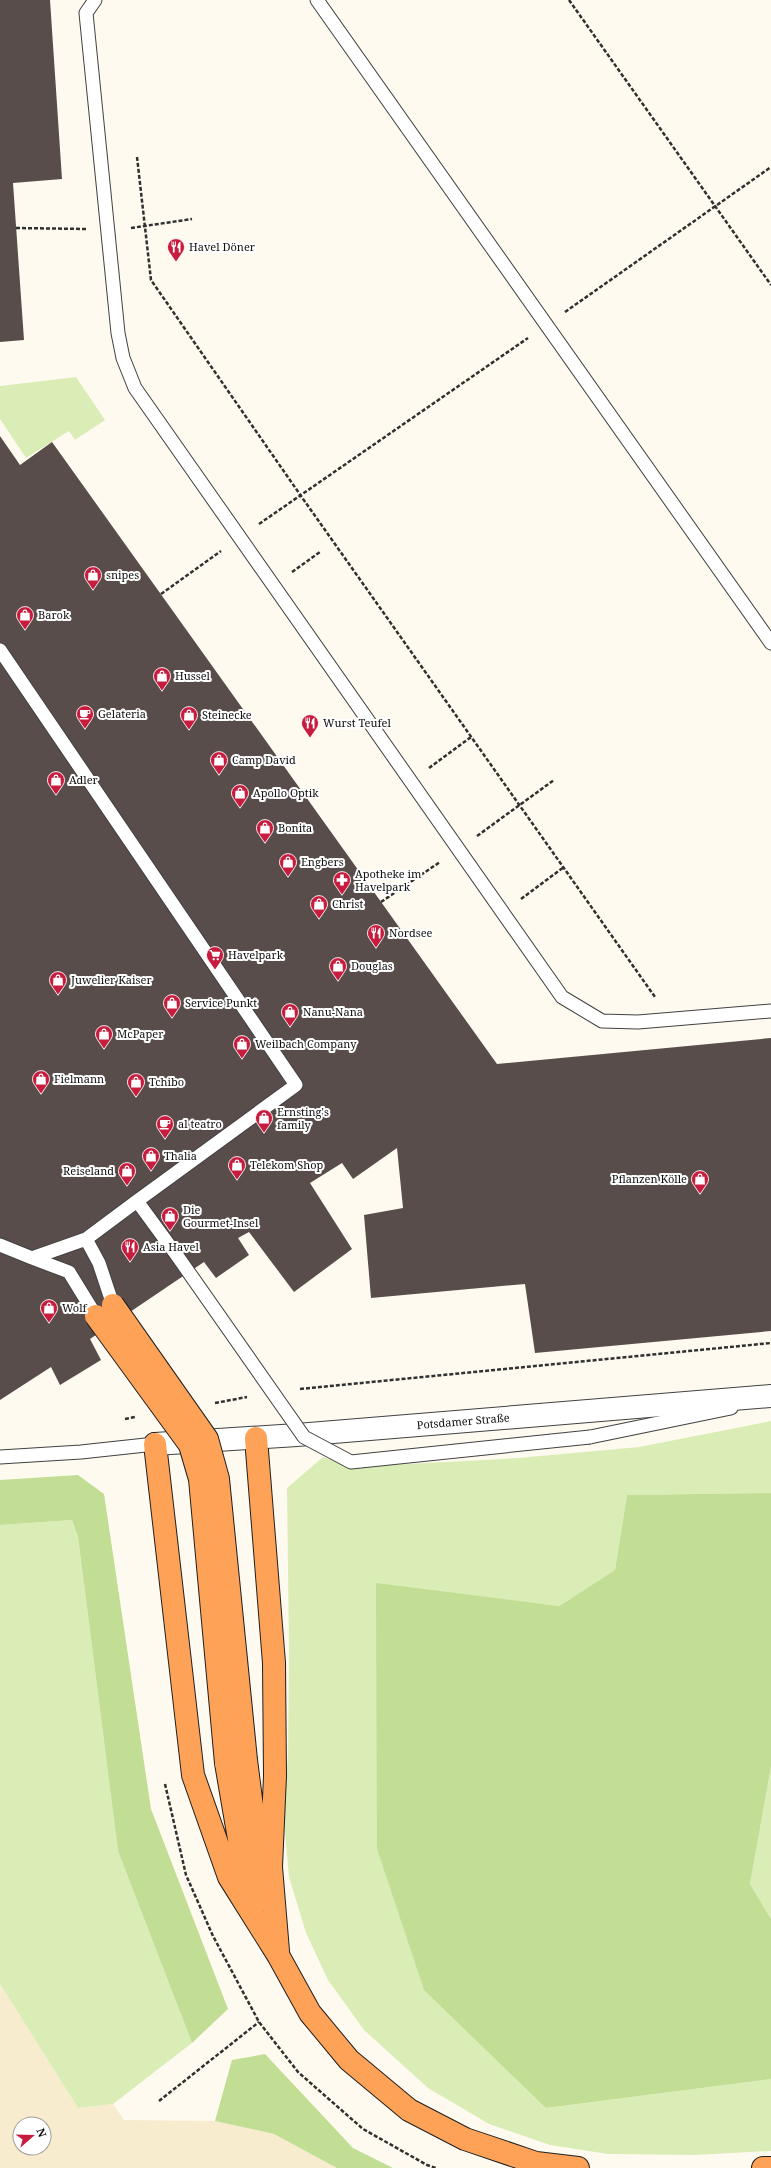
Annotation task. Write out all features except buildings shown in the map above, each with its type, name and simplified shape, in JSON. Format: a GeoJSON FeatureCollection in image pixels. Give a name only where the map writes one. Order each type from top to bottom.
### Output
{"type":"FeatureCollection","features":[{"type":"Feature","properties":{"kind":"highway"},"geometry":{"type":"LineString","coordinates":[[104,1310],[190,1446],[200,1479],[236,1762],[245,1874],[278,1955]]}},
{"type":"Feature","properties":{"kind":"highway"},"geometry":{"type":"LineString","coordinates":[[256,1438],[274,1663],[275,1776],[271,1867],[278,1955]]}},
{"type":"Feature","properties":{"kind":"highway"},"geometry":{"type":"LineString","coordinates":[[155,1444],[193,1775],[229,1877],[278,1955],[310,2013],[349,2060],[409,2110],[465,2139],[536,2163],[578,2168]]}},
{"type":"Feature","properties":{"kind":"highway"},"geometry":{"type":"LineString","coordinates":[[763,2168],[771,2168]]}},
{"type":"Feature","properties":{"kind":"street","name":"Potsdamer Straße"},"geometry":{"type":"LineString","coordinates":[[155,1444],[256,1438],[771,1396]]}},
{"type":"Feature","properties":{"kind":"lane"},"geometry":{"type":"LineString","coordinates":[[94,0],[86,6],[106,230],[118,333],[123,358],[135,388],[562,997],[602,1021],[638,1022],[771,1011]]}},
{"type":"Feature","properties":{"kind":"lane"},"geometry":{"type":"LineString","coordinates":[[317,0],[771,643]]}},
{"type":"Feature","properties":{"kind":"lane"},"geometry":{"type":"LineString","coordinates":[[0,650],[296,1085],[86,1239],[32,1258]]}},
{"type":"Feature","properties":{"kind":"lane"},"geometry":{"type":"LineString","coordinates":[[137,1201],[304,1437],[351,1462],[590,1437],[771,1400]]}},
{"type":"Feature","properties":{"kind":"lane"},"geometry":{"type":"LineString","coordinates":[[86,1239],[99,1263],[104,1310]]}},
{"type":"Feature","properties":{"kind":"lane"},"geometry":{"type":"LineString","coordinates":[[0,1245],[69,1272],[104,1310]]}},
{"type":"Feature","properties":{"kind":"lane"},"geometry":{"type":"LineString","coordinates":[[0,1457],[81,1452],[155,1444]]}},
{"type":"Feature","properties":{"kind":"path"},"geometry":{"type":"LineString","coordinates":[[569,0],[771,285]]}},
{"type":"Feature","properties":{"kind":"path"},"geometry":{"type":"LineString","coordinates":[[137,157],[151,280],[301,496],[657,1000]]}},
{"type":"Feature","properties":{"kind":"path"},"geometry":{"type":"LineString","coordinates":[[160,594],[771,167]]}},
{"type":"Feature","properties":{"kind":"path"},"geometry":{"type":"LineString","coordinates":[[274,585],[320,552]]}},
{"type":"Feature","properties":{"kind":"path"},"geometry":{"type":"LineString","coordinates":[[411,782],[472,737]]}},
{"type":"Feature","properties":{"kind":"path"},"geometry":{"type":"LineString","coordinates":[[502,912],[564,867]]}},
{"type":"Feature","properties":{"kind":"path"},"geometry":{"type":"LineString","coordinates":[[295,1390],[771,1343]]}},
{"type":"Feature","properties":{"kind":"path"},"geometry":{"type":"LineString","coordinates":[[210,1404],[249,1397]]}},
{"type":"Feature","properties":{"kind":"path"},"geometry":{"type":"LineString","coordinates":[[125,1419],[140,1416]]}},
{"type":"Feature","properties":{"kind":"path"},"geometry":{"type":"LineString","coordinates":[[159,2101],[258,2022]]}},
{"type":"Feature","properties":{"kind":"shaded area"},"geometry":{"type":"Polygon","coordinates":[[[0,1984],[78,2108],[113,2104],[124,2120],[215,2121],[274,2134],[337,2168],[0,2168],[0,1984]]]}},
{"type":"Feature","properties":{"kind":"green space"},"geometry":{"type":"Polygon","coordinates":[[[76,377],[105,420],[75,440],[69,431],[26,458],[0,419],[0,386],[76,377]]]}},
{"type":"Feature","properties":{"kind":"green space"},"geometry":{"type":"Polygon","coordinates":[[[771,1421],[771,1493],[627,1495],[615,1570],[559,1606],[376,1584],[546,2108],[771,2079],[771,2151],[695,2155],[608,2154],[550,2145],[489,2124],[428,2088],[364,2030],[328,1980],[306,1933],[289,1877],[283,1811],[288,1756],[289,1652],[287,1488],[323,1457],[353,1467],[518,1458],[639,1447],[771,1421]]]}},
{"type":"Feature","properties":{"kind":"green space"},"geometry":{"type":"Polygon","coordinates":[[[78,1475],[104,1494],[151,1809],[228,2009],[192,2043],[118,1851],[78,1537],[72,1520],[0,1525],[0,1480],[78,1475]]]}},
{"type":"Feature","properties":{"kind":"green space"},"geometry":{"type":"Polygon","coordinates":[[[771,1493],[771,1767],[750,1884],[771,1919],[771,2079],[546,2108],[424,1990],[377,1849],[376,1583],[559,1606],[615,1570],[627,1495],[771,1493]]]}},
{"type":"Feature","properties":{"kind":"green space"},"geometry":{"type":"Polygon","coordinates":[[[72,1520],[78,1537],[118,1851],[192,2043],[113,2104],[78,2108],[0,1984],[0,1525],[72,1520]]]}},
{"type":"Feature","properties":{"kind":"green space"},"geometry":{"type":"Polygon","coordinates":[[[771,1767],[771,1919],[750,1884],[771,1767]]]}},
{"type":"Feature","properties":{"kind":"green space"},"geometry":{"type":"Polygon","coordinates":[[[265,2054],[353,2148],[393,2168],[337,2168],[274,2134],[215,2121],[232,2060],[265,2054]]]}},
{"type":"Feature","properties":{"kind":"place","name":"Havel Döner"},"geometry":{"type":"Point","coordinates":[176,262]}},
{"type":"Feature","properties":{"kind":"place","name":"snipes"},"geometry":{"type":"Point","coordinates":[93,590]}},
{"type":"Feature","properties":{"kind":"place","name":"Barok"},"geometry":{"type":"Point","coordinates":[25,630]}},
{"type":"Feature","properties":{"kind":"place","name":"Hussel"},"geometry":{"type":"Point","coordinates":[162,691]}},
{"type":"Feature","properties":{"kind":"place","name":"Gelateria"},"geometry":{"type":"Point","coordinates":[85,729]}},
{"type":"Feature","properties":{"kind":"place","name":"Steinecke"},"geometry":{"type":"Point","coordinates":[189,730]}},
{"type":"Feature","properties":{"kind":"place","name":"Wurst Teufel"},"geometry":{"type":"Point","coordinates":[310,738]}},
{"type":"Feature","properties":{"kind":"place","name":"Camp David"},"geometry":{"type":"Point","coordinates":[219,775]}},
{"type":"Feature","properties":{"kind":"place","name":"Adler"},"geometry":{"type":"Point","coordinates":[56,795]}},
{"type":"Feature","properties":{"kind":"place","name":"Apollo Optik"},"geometry":{"type":"Point","coordinates":[240,808]}},
{"type":"Feature","properties":{"kind":"place","name":"Bonita"},"geometry":{"type":"Point","coordinates":[265,843]}},
{"type":"Feature","properties":{"kind":"place","name":"Engbers"},"geometry":{"type":"Point","coordinates":[288,877]}},
{"type":"Feature","properties":{"kind":"place","name":"Apotheke im Havelpark"},"geometry":{"type":"Point","coordinates":[342,895]}},
{"type":"Feature","properties":{"kind":"place","name":"Christ"},"geometry":{"type":"Point","coordinates":[319,919]}},
{"type":"Feature","properties":{"kind":"place","name":"Nordsee"},"geometry":{"type":"Point","coordinates":[376,948]}},
{"type":"Feature","properties":{"kind":"place","name":"Havelpark"},"geometry":{"type":"Point","coordinates":[215,970]}},
{"type":"Feature","properties":{"kind":"place","name":"Douglas"},"geometry":{"type":"Point","coordinates":[338,981]}},
{"type":"Feature","properties":{"kind":"place","name":"Juwelier Kaiser"},"geometry":{"type":"Point","coordinates":[58,995]}},
{"type":"Feature","properties":{"kind":"place","name":"Service Punkt"},"geometry":{"type":"Point","coordinates":[172,1018]}},
{"type":"Feature","properties":{"kind":"place","name":"Nanu-Nana"},"geometry":{"type":"Point","coordinates":[290,1027]}},
{"type":"Feature","properties":{"kind":"place","name":"McPaper"},"geometry":{"type":"Point","coordinates":[104,1049]}},
{"type":"Feature","properties":{"kind":"place","name":"Weilbach Company"},"geometry":{"type":"Point","coordinates":[242,1059]}},
{"type":"Feature","properties":{"kind":"place","name":"Fielmann"},"geometry":{"type":"Point","coordinates":[41,1094]}},
{"type":"Feature","properties":{"kind":"place","name":"Tchibo"},"geometry":{"type":"Point","coordinates":[136,1097]}},
{"type":"Feature","properties":{"kind":"place","name":"Ernsting's family"},"geometry":{"type":"Point","coordinates":[264,1133]}},
{"type":"Feature","properties":{"kind":"place","name":"al teatro"},"geometry":{"type":"Point","coordinates":[165,1139]}},
{"type":"Feature","properties":{"kind":"place","name":"Thalia"},"geometry":{"type":"Point","coordinates":[151,1171]}},
{"type":"Feature","properties":{"kind":"place","name":"Telekom Shop"},"geometry":{"type":"Point","coordinates":[237,1180]}},
{"type":"Feature","properties":{"kind":"place","name":"Reiseland"},"geometry":{"type":"Point","coordinates":[127,1186]}},
{"type":"Feature","properties":{"kind":"place","name":"Pflanzen Kölle"},"geometry":{"type":"Point","coordinates":[700,1194]}},
{"type":"Feature","properties":{"kind":"place","name":"Die Gourmet-Insel"},"geometry":{"type":"Point","coordinates":[170,1231]}},
{"type":"Feature","properties":{"kind":"place","name":"Asia Havel"},"geometry":{"type":"Point","coordinates":[130,1262]}},
{"type":"Feature","properties":{"kind":"place","name":"Wolf"},"geometry":{"type":"Point","coordinates":[49,1323]}}]}
